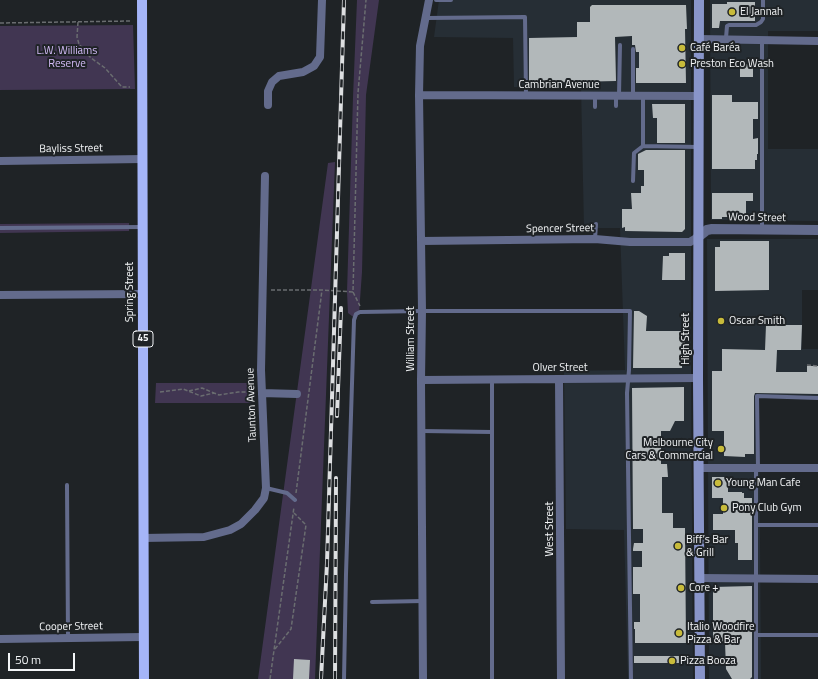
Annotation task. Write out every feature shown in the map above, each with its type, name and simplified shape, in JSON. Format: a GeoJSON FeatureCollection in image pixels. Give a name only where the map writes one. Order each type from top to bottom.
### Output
{"type":"FeatureCollection","features":[{"type":"Feature","properties":{"kind":"main road","name":"Spring Street"},"geometry":{"type":"LineString","coordinates":[[142,0],[144,679]]}},
{"type":"Feature","properties":{"kind":"main road","name":"High Street"},"geometry":{"type":"LineString","coordinates":[[699,0],[698,378],[700,679]]}},
{"type":"Feature","properties":{"kind":"street"},"geometry":{"type":"LineString","coordinates":[[268,105],[268,91],[272,82],[279,76],[289,73],[303,72],[314,66],[320,57],[322,0]]}},
{"type":"Feature","properties":{"kind":"street","name":"William Street"},"geometry":{"type":"LineString","coordinates":[[423,679],[422,311],[419,95],[420,46],[429,0]]}},
{"type":"Feature","properties":{"kind":"street"},"geometry":{"type":"LineString","coordinates":[[699,38],[818,41]]}},
{"type":"Feature","properties":{"kind":"street","name":"Cambrian Avenue"},"geometry":{"type":"LineString","coordinates":[[419,95],[699,96]]}},
{"type":"Feature","properties":{"kind":"street","name":"Bayliss Street"},"geometry":{"type":"LineString","coordinates":[[0,161],[143,159]]}},
{"type":"Feature","properties":{"kind":"street","name":"Taunton Avenue"},"geometry":{"type":"LineString","coordinates":[[143,538],[204,537],[230,530],[242,524],[264,498],[266,488],[261,370],[265,176]]}},
{"type":"Feature","properties":{"kind":"street","name":"Wood Street"},"geometry":{"type":"LineString","coordinates":[[698,237],[707,230],[712,229],[818,230]]}},
{"type":"Feature","properties":{"kind":"street","name":"Spencer Street"},"geometry":{"type":"LineString","coordinates":[[421,241],[595,239],[630,242],[690,242],[698,237]]}},
{"type":"Feature","properties":{"kind":"street"},"geometry":{"type":"LineString","coordinates":[[0,295],[142,294]]}},
{"type":"Feature","properties":{"kind":"street","name":"Olver Street"},"geometry":{"type":"LineString","coordinates":[[422,380],[698,378]]}},
{"type":"Feature","properties":{"kind":"street","name":"West Street"},"geometry":{"type":"LineString","coordinates":[[559,379],[561,679]]}},
{"type":"Feature","properties":{"kind":"street"},"geometry":{"type":"LineString","coordinates":[[262,393],[297,394]]}},
{"type":"Feature","properties":{"kind":"street"},"geometry":{"type":"LineString","coordinates":[[699,468],[818,468]]}},
{"type":"Feature","properties":{"kind":"street"},"geometry":{"type":"LineString","coordinates":[[700,578],[818,579]]}},
{"type":"Feature","properties":{"kind":"street","name":"Cooper Street"},"geometry":{"type":"LineString","coordinates":[[0,639],[143,637]]}},
{"type":"Feature","properties":{"kind":"lane"},"geometry":{"type":"LineString","coordinates":[[436,0],[451,0]]}},
{"type":"Feature","properties":{"kind":"lane"},"geometry":{"type":"LineString","coordinates":[[726,38],[727,26],[729,25],[756,25],[761,22],[763,19],[763,0]]}},
{"type":"Feature","properties":{"kind":"lane"},"geometry":{"type":"LineString","coordinates":[[426,18],[525,17],[526,96]]}},
{"type":"Feature","properties":{"kind":"lane"},"geometry":{"type":"LineString","coordinates":[[762,39],[762,230]]}},
{"type":"Feature","properties":{"kind":"lane"},"geometry":{"type":"LineString","coordinates":[[616,106],[618,96],[620,46]]}},
{"type":"Feature","properties":{"kind":"lane"},"geometry":{"type":"LineString","coordinates":[[633,49],[633,96]]}},
{"type":"Feature","properties":{"kind":"lane"},"geometry":{"type":"LineString","coordinates":[[595,96],[595,107]]}},
{"type":"Feature","properties":{"kind":"lane"},"geometry":{"type":"LineString","coordinates":[[643,96],[643,146]]}},
{"type":"Feature","properties":{"kind":"lane"},"geometry":{"type":"LineString","coordinates":[[634,181],[634,153],[643,146],[698,147]]}},
{"type":"Feature","properties":{"kind":"lane"},"geometry":{"type":"LineString","coordinates":[[595,239],[596,224]]}},
{"type":"Feature","properties":{"kind":"lane"},"geometry":{"type":"LineString","coordinates":[[0,228],[142,227]]}},
{"type":"Feature","properties":{"kind":"lane"},"geometry":{"type":"LineString","coordinates":[[344,679],[354,320],[356,314],[360,312],[422,311],[630,311],[629,379],[627,400],[631,679]]}},
{"type":"Feature","properties":{"kind":"lane"},"geometry":{"type":"LineString","coordinates":[[492,380],[492,679]]}},
{"type":"Feature","properties":{"kind":"lane"},"geometry":{"type":"LineString","coordinates":[[756,679],[757,396],[818,398]]}},
{"type":"Feature","properties":{"kind":"lane"},"geometry":{"type":"LineString","coordinates":[[422,432],[492,432]]}},
{"type":"Feature","properties":{"kind":"lane"},"geometry":{"type":"LineString","coordinates":[[68,485],[68,638]]}},
{"type":"Feature","properties":{"kind":"lane"},"geometry":{"type":"LineString","coordinates":[[266,488],[288,493],[295,500]]}},
{"type":"Feature","properties":{"kind":"lane"},"geometry":{"type":"LineString","coordinates":[[756,525],[818,525]]}},
{"type":"Feature","properties":{"kind":"lane"},"geometry":{"type":"LineString","coordinates":[[372,602],[423,601]]}},
{"type":"Feature","properties":{"kind":"lane"},"geometry":{"type":"LineString","coordinates":[[756,635],[818,635]]}},
{"type":"Feature","properties":{"kind":"path"},"geometry":{"type":"LineString","coordinates":[[364,312],[353,292],[358,93],[366,0]]}},
{"type":"Feature","properties":{"kind":"path"},"geometry":{"type":"LineString","coordinates":[[0,22],[130,21]]}},
{"type":"Feature","properties":{"kind":"path"},"geometry":{"type":"LineString","coordinates":[[78,22],[77,37],[79,44],[91,58],[105,68],[122,87],[130,87]]}},
{"type":"Feature","properties":{"kind":"path"},"geometry":{"type":"LineString","coordinates":[[263,290],[322,290],[353,292]]}},
{"type":"Feature","properties":{"kind":"path"},"geometry":{"type":"LineString","coordinates":[[270,679],[322,290]]}},
{"type":"Feature","properties":{"kind":"path"},"geometry":{"type":"LineString","coordinates":[[807,365],[818,366]]}},
{"type":"Feature","properties":{"kind":"path"},"geometry":{"type":"LineString","coordinates":[[189,391],[202,388],[219,395],[249,392]]}},
{"type":"Feature","properties":{"kind":"path"},"geometry":{"type":"LineString","coordinates":[[160,392],[183,389],[194,395],[201,396],[214,393]]}},
{"type":"Feature","properties":{"kind":"path"},"geometry":{"type":"LineString","coordinates":[[274,651],[291,629],[306,525],[293,513]]}},
{"type":"Feature","properties":{"kind":"shaded area"},"geometry":{"type":"Polygon","coordinates":[[[439,0],[691,0],[693,679],[628,679],[624,530],[566,529],[564,371],[625,370],[620,228],[584,228],[581,87],[514,87],[513,38],[434,37],[439,0]]]}},
{"type":"Feature","properties":{"kind":"shaded area"},"geometry":{"type":"Polygon","coordinates":[[[710,0],[818,0],[818,31],[768,31],[768,149],[818,149],[818,221],[711,220],[710,0]]]}},
{"type":"Feature","properties":{"kind":"shaded area"},"geometry":{"type":"Polygon","coordinates":[[[707,239],[818,239],[818,290],[802,290],[802,349],[818,349],[818,396],[759,395],[761,679],[709,679],[707,239]]]}},
{"type":"Feature","properties":{"kind":"green space"},"geometry":{"type":"Polygon","coordinates":[[[357,0],[379,0],[366,95],[362,272],[359,314],[356,319],[348,313],[347,292],[357,0]]]}},
{"type":"Feature","properties":{"kind":"green space","name":"L.W. Williams Reserve"},"geometry":{"type":"Polygon","coordinates":[[[133,25],[135,89],[0,90],[0,26],[133,25]]]}},
{"type":"Feature","properties":{"kind":"green space"},"geometry":{"type":"Polygon","coordinates":[[[335,162],[315,679],[258,679],[328,163],[335,162]]]}},
{"type":"Feature","properties":{"kind":"green space"},"geometry":{"type":"Polygon","coordinates":[[[129,223],[129,231],[0,233],[0,224],[129,223]]]}},
{"type":"Feature","properties":{"kind":"green space"},"geometry":{"type":"Polygon","coordinates":[[[156,383],[247,383],[252,403],[155,403],[156,383]]]}},
{"type":"Feature","properties":{"kind":"building"},"geometry":{"type":"Polygon","coordinates":[[[727,2],[755,2],[755,21],[720,21],[719,28],[712,28],[712,4],[727,4],[727,2]]]}},
{"type":"Feature","properties":{"kind":"building"},"geometry":{"type":"Polygon","coordinates":[[[592,5],[686,5],[686,83],[636,83],[636,68],[639,68],[639,52],[636,52],[635,45],[632,45],[632,36],[615,37],[616,81],[529,83],[529,38],[577,37],[577,22],[590,22],[590,7],[592,5]]]}},
{"type":"Feature","properties":{"kind":"building"},"geometry":{"type":"Polygon","coordinates":[[[740,64],[753,64],[753,77],[740,77],[740,64]]]}},
{"type":"Feature","properties":{"kind":"building"},"geometry":{"type":"Polygon","coordinates":[[[712,95],[732,95],[732,102],[758,102],[758,119],[753,119],[753,139],[758,138],[758,154],[757,160],[755,160],[755,169],[712,169],[712,95]]]}},
{"type":"Feature","properties":{"kind":"building"},"geometry":{"type":"Polygon","coordinates":[[[652,104],[685,104],[685,143],[657,143],[657,118],[653,118],[652,104]]]}},
{"type":"Feature","properties":{"kind":"building"},"geometry":{"type":"Polygon","coordinates":[[[646,150],[685,150],[685,229],[682,232],[625,231],[625,227],[622,228],[622,209],[632,209],[631,193],[641,193],[641,186],[644,186],[644,170],[638,170],[638,154],[646,150]]]}},
{"type":"Feature","properties":{"kind":"building"},"geometry":{"type":"Polygon","coordinates":[[[712,193],[753,193],[753,201],[746,201],[746,217],[722,217],[722,219],[712,219],[712,193]]]}},
{"type":"Feature","properties":{"kind":"building"},"geometry":{"type":"Polygon","coordinates":[[[720,241],[769,241],[769,290],[715,291],[715,247],[720,247],[720,241]]]}},
{"type":"Feature","properties":{"kind":"building"},"geometry":{"type":"Polygon","coordinates":[[[669,253],[685,253],[685,280],[662,280],[663,256],[669,256],[669,253]]]}},
{"type":"Feature","properties":{"kind":"building"},"geometry":{"type":"Polygon","coordinates":[[[634,311],[639,311],[647,316],[646,331],[685,331],[685,361],[682,361],[682,368],[633,368],[634,311]]]}},
{"type":"Feature","properties":{"kind":"building"},"geometry":{"type":"Polygon","coordinates":[[[766,325],[802,325],[801,350],[777,350],[776,372],[807,372],[807,366],[818,366],[818,394],[755,393],[754,454],[745,454],[745,457],[724,456],[724,431],[712,431],[712,371],[722,371],[722,349],[765,350],[766,325]]]}},
{"type":"Feature","properties":{"kind":"building"},"geometry":{"type":"Polygon","coordinates":[[[684,387],[684,421],[675,421],[670,431],[661,431],[661,464],[667,464],[668,477],[662,477],[662,513],[673,513],[673,528],[685,528],[686,643],[635,643],[634,622],[640,622],[640,594],[633,594],[633,567],[642,567],[642,551],[633,551],[633,549],[634,543],[643,543],[643,529],[633,529],[632,388],[684,387]]]}},
{"type":"Feature","properties":{"kind":"building"},"geometry":{"type":"Polygon","coordinates":[[[712,477],[728,477],[728,492],[742,492],[744,493],[744,498],[752,498],[752,560],[738,560],[738,543],[735,543],[735,530],[713,530],[713,514],[723,514],[723,498],[712,498],[712,477]]]}},
{"type":"Feature","properties":{"kind":"building"},"geometry":{"type":"Polygon","coordinates":[[[752,586],[752,677],[750,679],[732,679],[726,669],[725,642],[713,642],[713,587],[752,586]]]}},
{"type":"Feature","properties":{"kind":"building"},"geometry":{"type":"Polygon","coordinates":[[[634,656],[685,656],[685,663],[634,663],[634,656]]]}},
{"type":"Feature","properties":{"kind":"building"},"geometry":{"type":"Polygon","coordinates":[[[294,659],[310,660],[309,679],[293,679],[294,659]]]}},
{"type":"Feature","properties":{"kind":"railway"},"geometry":{"type":"LineString","coordinates":[[321,679],[327,563],[344,0]]}},
{"type":"Feature","properties":{"kind":"railway"},"geometry":{"type":"LineString","coordinates":[[337,416],[341,308]]}},
{"type":"Feature","properties":{"kind":"railway"},"geometry":{"type":"LineString","coordinates":[[335,679],[336,478]]}},
{"type":"Feature","properties":{"kind":"place","name":"El Jannah"},"geometry":{"type":"Point","coordinates":[732,12]}},
{"type":"Feature","properties":{"kind":"place","name":"Café Baréa"},"geometry":{"type":"Point","coordinates":[682,48]}},
{"type":"Feature","properties":{"kind":"place","name":"Preston Eco Wash"},"geometry":{"type":"Point","coordinates":[682,64]}},
{"type":"Feature","properties":{"kind":"place","name":"Oscar Smith"},"geometry":{"type":"Point","coordinates":[721,321]}},
{"type":"Feature","properties":{"kind":"place","name":"Melbourne City Cars & Commercial"},"geometry":{"type":"Point","coordinates":[721,449]}},
{"type":"Feature","properties":{"kind":"place","name":"Young Man Cafe"},"geometry":{"type":"Point","coordinates":[718,483]}},
{"type":"Feature","properties":{"kind":"place","name":"Pony Club Gym"},"geometry":{"type":"Point","coordinates":[724,508]}},
{"type":"Feature","properties":{"kind":"place","name":"Biff’s Bar & Grill"},"geometry":{"type":"Point","coordinates":[678,546]}},
{"type":"Feature","properties":{"kind":"place","name":"Core +"},"geometry":{"type":"Point","coordinates":[681,588]}},
{"type":"Feature","properties":{"kind":"place","name":"Italio Woodfire Pizza & Bar"},"geometry":{"type":"Point","coordinates":[679,633]}},
{"type":"Feature","properties":{"kind":"place","name":"Pizza Booza"},"geometry":{"type":"Point","coordinates":[672,661]}}]}
